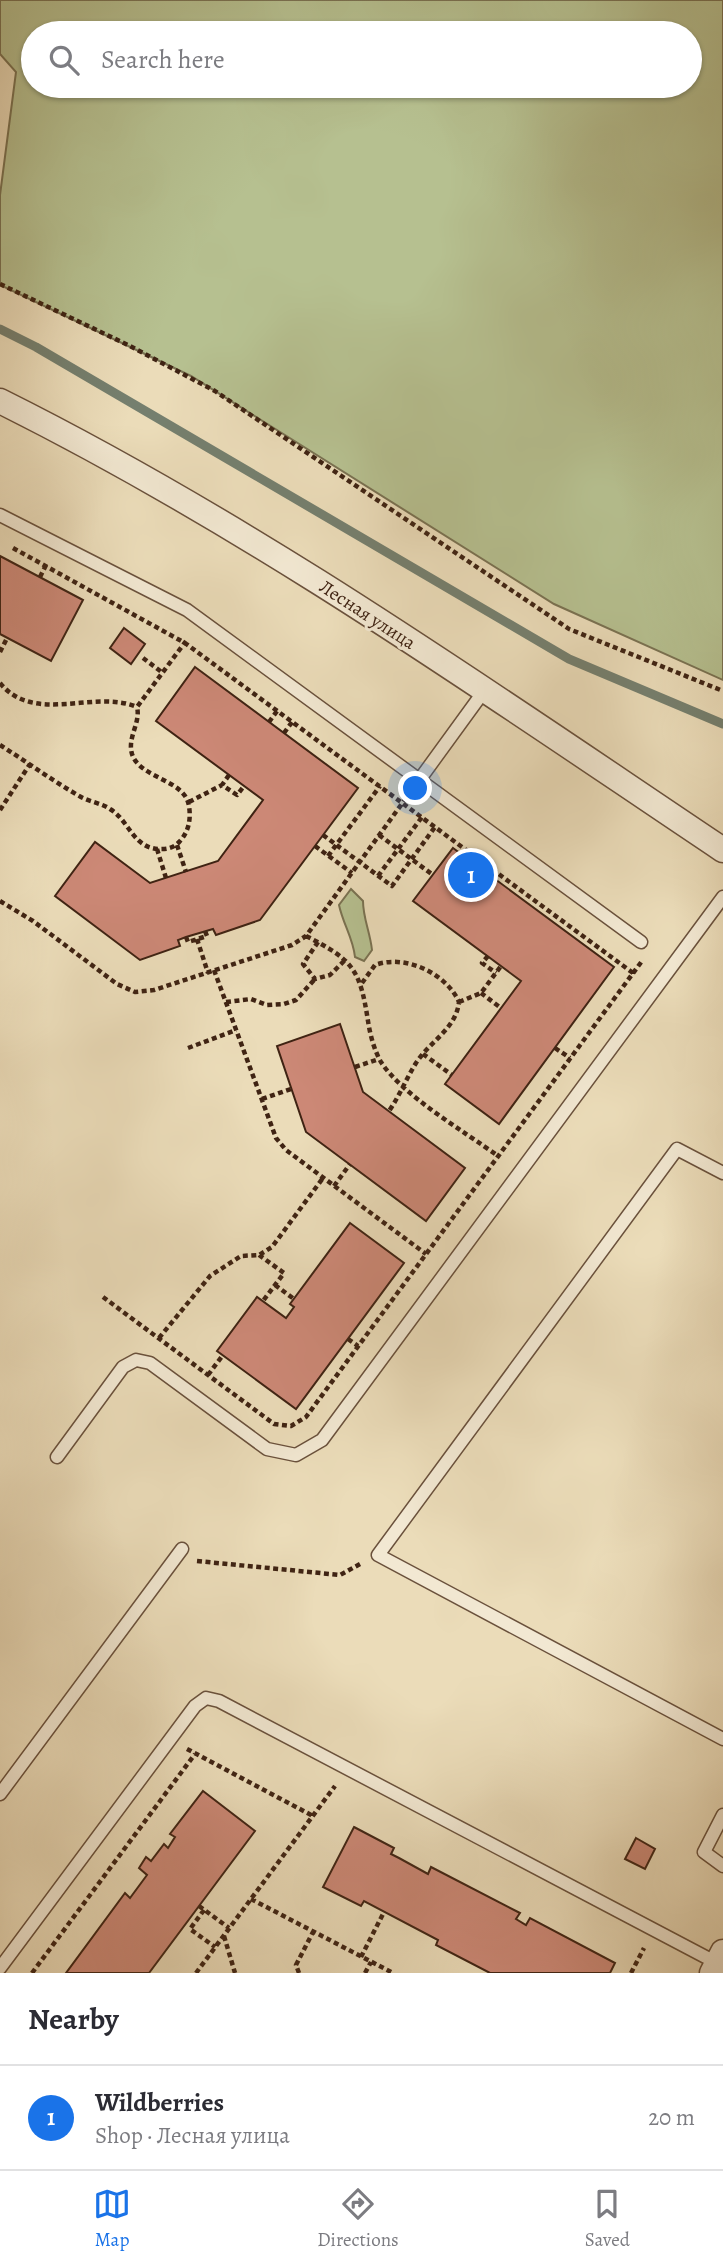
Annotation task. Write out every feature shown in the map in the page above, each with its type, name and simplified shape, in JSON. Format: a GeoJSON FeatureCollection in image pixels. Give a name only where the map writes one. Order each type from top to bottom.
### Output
{"type":"FeatureCollection","features":[{"type":"Feature","properties":{"kind":"street","name":"Лесная улица"},"geometry":{"type":"LineString","coordinates":[[0,401],[105,454],[274,552],[723,850]]}},
{"type":"Feature","properties":{"kind":"lane"},"geometry":{"type":"LineString","coordinates":[[0,515],[187,610],[641,942]]}},
{"type":"Feature","properties":{"kind":"lane"},"geometry":{"type":"LineString","coordinates":[[420,779],[484,691]]}},
{"type":"Feature","properties":{"kind":"lane"},"geometry":{"type":"LineString","coordinates":[[57,1457],[123,1367],[136,1360],[150,1363],[267,1449],[296,1455],[322,1440],[723,897]]}},
{"type":"Feature","properties":{"kind":"lane"},"geometry":{"type":"LineString","coordinates":[[723,1173],[677,1149],[378,1555],[723,1739]]}},
{"type":"Feature","properties":{"kind":"lane"},"geometry":{"type":"LineString","coordinates":[[0,1794],[179,1553]]}},
{"type":"Feature","properties":{"kind":"lane"},"geometry":{"type":"LineString","coordinates":[[0,1968],[195,1706],[206,1699],[219,1701],[717,1963]]}},
{"type":"Feature","properties":{"kind":"lane"},"geometry":{"type":"LineString","coordinates":[[723,1815],[704,1852],[723,1866]]}},
{"type":"Feature","properties":{"kind":"path"},"geometry":{"type":"LineString","coordinates":[[0,284],[128,345],[215,391],[569,629],[723,691]]}},
{"type":"Feature","properties":{"kind":"path"},"geometry":{"type":"LineString","coordinates":[[11,547],[186,643],[422,817],[529,900],[633,973]]}},
{"type":"Feature","properties":{"kind":"path"},"geometry":{"type":"LineString","coordinates":[[137,708],[202,621]]}},
{"type":"Feature","properties":{"kind":"path"},"geometry":{"type":"LineString","coordinates":[[0,652],[8,638]]}},
{"type":"Feature","properties":{"kind":"path"},"geometry":{"type":"LineString","coordinates":[[143,658],[163,673]]}},
{"type":"Feature","properties":{"kind":"path"},"geometry":{"type":"LineString","coordinates":[[0,682],[17,698],[39,705],[121,703],[137,708]]}},
{"type":"Feature","properties":{"kind":"path"},"geometry":{"type":"LineString","coordinates":[[137,708],[139,716],[131,740],[132,755],[140,766],[179,790],[189,802],[188,826],[177,845],[186,872]]}},
{"type":"Feature","properties":{"kind":"path"},"geometry":{"type":"LineString","coordinates":[[269,722],[277,711]]}},
{"type":"Feature","properties":{"kind":"path"},"geometry":{"type":"LineString","coordinates":[[284,733],[292,722]]}},
{"type":"Feature","properties":{"kind":"path"},"geometry":{"type":"LineString","coordinates":[[0,745],[83,799],[109,807],[123,818],[136,840],[157,849],[177,845]]}},
{"type":"Feature","properties":{"kind":"path"},"geometry":{"type":"LineString","coordinates":[[0,810],[30,764]]}},
{"type":"Feature","properties":{"kind":"path"},"geometry":{"type":"LineString","coordinates":[[189,802],[222,785],[229,775]]}},
{"type":"Feature","properties":{"kind":"path"},"geometry":{"type":"LineString","coordinates":[[0,901],[33,921],[117,984],[135,992],[154,990],[292,945],[306,936],[420,779]]}},
{"type":"Feature","properties":{"kind":"path"},"geometry":{"type":"LineString","coordinates":[[222,785],[237,796],[244,786]]}},
{"type":"Feature","properties":{"kind":"path"},"geometry":{"type":"LineString","coordinates":[[328,856],[380,786]]}},
{"type":"Feature","properties":{"kind":"path"},"geometry":{"type":"LineString","coordinates":[[378,876],[422,817]]}},
{"type":"Feature","properties":{"kind":"path"},"geometry":{"type":"LineString","coordinates":[[323,835],[392,886],[435,827]]}},
{"type":"Feature","properties":{"kind":"path"},"geometry":{"type":"LineString","coordinates":[[379,835],[433,875]]}},
{"type":"Feature","properties":{"kind":"path"},"geometry":{"type":"LineString","coordinates":[[315,846],[352,873]]}},
{"type":"Feature","properties":{"kind":"path"},"geometry":{"type":"LineString","coordinates":[[157,849],[166,878]]}},
{"type":"Feature","properties":{"kind":"path"},"geometry":{"type":"LineString","coordinates":[[186,937],[187,942],[207,936],[205,931]]}},
{"type":"Feature","properties":{"kind":"path"},"geometry":{"type":"LineString","coordinates":[[306,936],[345,960],[362,983],[370,1032],[379,1059],[393,1079],[498,1156]]}},
{"type":"Feature","properties":{"kind":"path"},"geometry":{"type":"LineString","coordinates":[[197,939],[226,1002],[276,1138],[286,1150],[426,1254]]}},
{"type":"Feature","properties":{"kind":"path"},"geometry":{"type":"LineString","coordinates":[[315,979],[303,964],[318,942]]}},
{"type":"Feature","properties":{"kind":"path"},"geometry":{"type":"LineString","coordinates":[[103,1297],[274,1424],[291,1426],[306,1417],[650,949],[641,942]]}},
{"type":"Feature","properties":{"kind":"path"},"geometry":{"type":"LineString","coordinates":[[488,956],[482,963],[496,973]]}},
{"type":"Feature","properties":{"kind":"path"},"geometry":{"type":"LineString","coordinates":[[226,1002],[251,999],[267,1005],[296,1000],[315,979],[330,975],[345,960]]}},
{"type":"Feature","properties":{"kind":"path"},"geometry":{"type":"LineString","coordinates":[[362,983],[375,965],[399,962],[442,978],[459,1002]]}},
{"type":"Feature","properties":{"kind":"path"},"geometry":{"type":"LineString","coordinates":[[459,1002],[481,993],[501,966]]}},
{"type":"Feature","properties":{"kind":"path"},"geometry":{"type":"LineString","coordinates":[[481,993],[501,1008]]}},
{"type":"Feature","properties":{"kind":"path"},"geometry":{"type":"LineString","coordinates":[[389,1111],[406,1088],[423,1054],[453,1022],[459,1002]]}},
{"type":"Feature","properties":{"kind":"path"},"geometry":{"type":"LineString","coordinates":[[187,1048],[236,1030]]}},
{"type":"Feature","properties":{"kind":"path"},"geometry":{"type":"LineString","coordinates":[[555,1048],[570,1058]]}},
{"type":"Feature","properties":{"kind":"path"},"geometry":{"type":"LineString","coordinates":[[423,1054],[452,1075]]}},
{"type":"Feature","properties":{"kind":"path"},"geometry":{"type":"LineString","coordinates":[[355,1067],[379,1059]]}},
{"type":"Feature","properties":{"kind":"path"},"geometry":{"type":"LineString","coordinates":[[262,1099],[291,1089]]}},
{"type":"Feature","properties":{"kind":"path"},"geometry":{"type":"LineString","coordinates":[[334,1186],[350,1164]]}},
{"type":"Feature","properties":{"kind":"path"},"geometry":{"type":"LineString","coordinates":[[159,1338],[210,1276],[241,1256],[259,1255],[272,1247],[323,1178]]}},
{"type":"Feature","properties":{"kind":"path"},"geometry":{"type":"LineString","coordinates":[[259,1255],[284,1273],[263,1301]]}},
{"type":"Feature","properties":{"kind":"path"},"geometry":{"type":"LineString","coordinates":[[275,1285],[294,1299]]}},
{"type":"Feature","properties":{"kind":"path"},"geometry":{"type":"LineString","coordinates":[[348,1339],[358,1346]]}},
{"type":"Feature","properties":{"kind":"path"},"geometry":{"type":"LineString","coordinates":[[208,1375],[223,1355]]}},
{"type":"Feature","properties":{"kind":"path"},"geometry":{"type":"LineString","coordinates":[[179,1553],[204,1563],[340,1575],[378,1555]]}},
{"type":"Feature","properties":{"kind":"path"},"geometry":{"type":"LineString","coordinates":[[170,1740],[313,1815]]}},
{"type":"Feature","properties":{"kind":"path"},"geometry":{"type":"LineString","coordinates":[[32,1973],[195,1754]]}},
{"type":"Feature","properties":{"kind":"path"},"geometry":{"type":"LineString","coordinates":[[196,1973],[348,1769]]}},
{"type":"Feature","properties":{"kind":"path"},"geometry":{"type":"LineString","coordinates":[[251,1899],[393,1973]]}},
{"type":"Feature","properties":{"kind":"path"},"geometry":{"type":"LineString","coordinates":[[215,1947],[190,1928],[202,1908],[229,1928]]}},
{"type":"Feature","properties":{"kind":"path"},"geometry":{"type":"LineString","coordinates":[[361,1956],[384,1912]]}},
{"type":"Feature","properties":{"kind":"path"},"geometry":{"type":"LineString","coordinates":[[299,1973],[296,1965],[313,1932]]}},
{"type":"Feature","properties":{"kind":"path"},"geometry":{"type":"LineString","coordinates":[[224,1936],[235,1973]]}},
{"type":"Feature","properties":{"kind":"path"},"geometry":{"type":"LineString","coordinates":[[631,1973],[644,1948]]}},
{"type":"Feature","properties":{"kind":"path"},"geometry":{"type":"LineString","coordinates":[[365,1973],[371,1962]]}},
{"type":"Feature","properties":{"kind":"green space"},"geometry":{"type":"Polygon","coordinates":[[[0,0],[723,0],[723,680],[554,604],[191,376],[0,285],[0,195],[16,72],[0,54],[0,0]]]}},
{"type":"Feature","properties":{"kind":"green space"},"geometry":{"type":"Polygon","coordinates":[[[351,889],[363,901],[371,943],[372,950],[364,961],[355,957],[339,905],[351,889]]]}},
{"type":"Feature","properties":{"kind":"building"},"geometry":{"type":"Polygon","coordinates":[[[0,556],[83,600],[51,661],[0,634],[0,556]]]}},
{"type":"Feature","properties":{"kind":"building"},"geometry":{"type":"Polygon","coordinates":[[[124,628],[145,644],[131,664],[110,648],[124,628]]]}},
{"type":"Feature","properties":{"kind":"building"},"geometry":{"type":"Polygon","coordinates":[[[195,667],[358,788],[260,920],[216,935],[213,929],[186,937],[178,940],[180,946],[140,960],[55,896],[95,842],[150,883],[218,861],[263,800],[156,721],[195,667]]]}},
{"type":"Feature","properties":{"kind":"building"},"geometry":{"type":"Polygon","coordinates":[[[453,848],[614,967],[499,1124],[445,1084],[521,981],[413,901],[453,848]]]}},
{"type":"Feature","properties":{"kind":"building"},"geometry":{"type":"Polygon","coordinates":[[[340,1024],[363,1092],[465,1168],[426,1221],[306,1132],[277,1046],[340,1024]]]}},
{"type":"Feature","properties":{"kind":"building"},"geometry":{"type":"Polygon","coordinates":[[[350,1223],[404,1263],[296,1409],[217,1351],[257,1297],[286,1318],[294,1307],[290,1304],[350,1223]]]}},
{"type":"Feature","properties":{"kind":"building"},"geometry":{"type":"Polygon","coordinates":[[[203,1791],[255,1831],[149,1973],[66,1973],[125,1893],[130,1898],[147,1875],[139,1868],[146,1857],[151,1861],[164,1844],[168,1848],[175,1837],[170,1834],[203,1791]]]}},
{"type":"Feature","properties":{"kind":"building"},"geometry":{"type":"Polygon","coordinates":[[[354,1827],[394,1848],[391,1854],[428,1874],[431,1867],[520,1913],[516,1919],[526,1925],[530,1918],[615,1963],[610,1973],[490,1973],[436,1945],[438,1940],[364,1901],[361,1906],[323,1887],[354,1827]]]}},
{"type":"Feature","properties":{"kind":"building"},"geometry":{"type":"Polygon","coordinates":[[[636,1838],[655,1849],[645,1869],[625,1859],[636,1838]]]}},
{"type":"Feature","properties":{"kind":"waterway"},"geometry":{"type":"LineString","coordinates":[[0,329],[36,347],[569,659],[723,724]]}},
{"type":"Feature","properties":{"kind":"place","name":"Wildberries"},"geometry":{"type":"Point","coordinates":[471,875]}}]}
